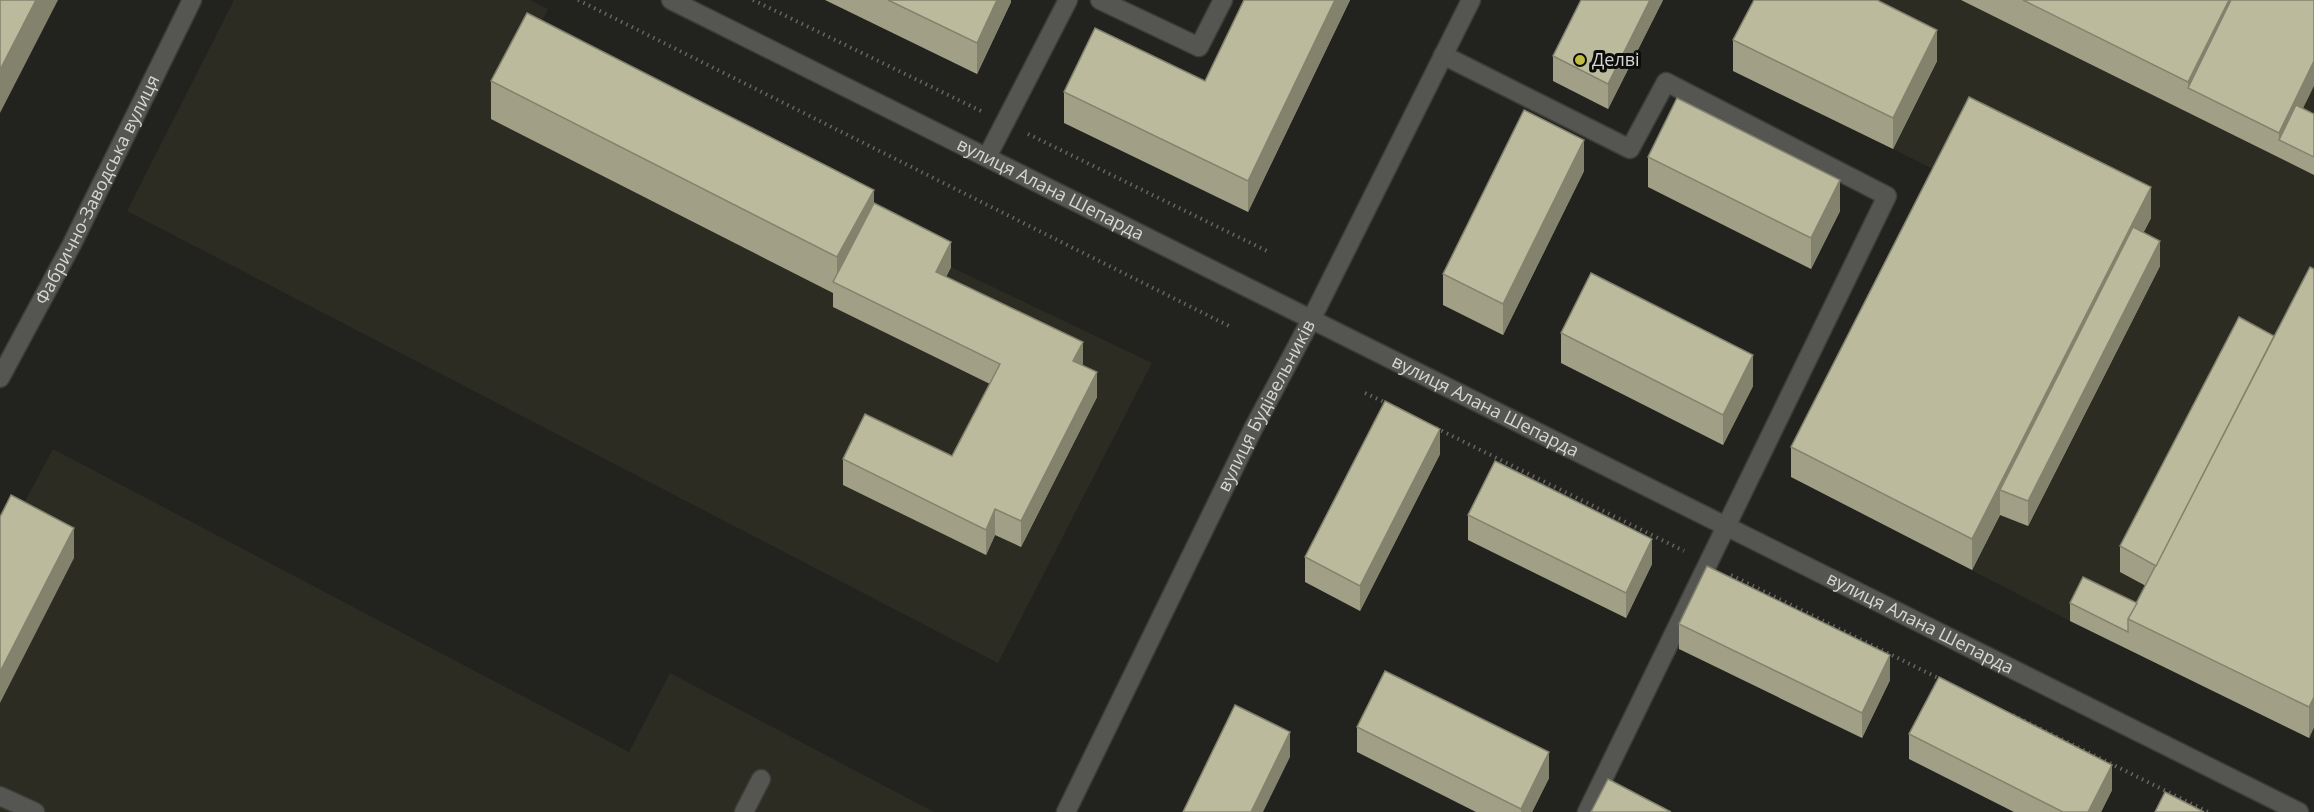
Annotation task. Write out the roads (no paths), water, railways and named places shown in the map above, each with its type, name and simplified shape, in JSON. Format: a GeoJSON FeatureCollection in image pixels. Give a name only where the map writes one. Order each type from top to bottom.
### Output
{"type":"FeatureCollection","features":[{"type":"Feature","properties":{"kind":"street","name":"Фабрично-Заводська вулиця"},"geometry":{"type":"LineString","coordinates":[[0,378],[72,244],[192,0]]}},
{"type":"Feature","properties":{"kind":"street","name":"вулиця Алана Шепарда"},"geometry":{"type":"LineString","coordinates":[[671,0],[2300,812]]}},
{"type":"Feature","properties":{"kind":"street"},"geometry":{"type":"LineString","coordinates":[[987,157],[1068,0]]}},
{"type":"Feature","properties":{"kind":"street"},"geometry":{"type":"LineString","coordinates":[[1100,0],[1199,47],[1224,0]]}},
{"type":"Feature","properties":{"kind":"street","name":"вулиця Будівельників"},"geometry":{"type":"LineString","coordinates":[[1066,812],[1253,429],[1312,318],[1471,0]]}},
{"type":"Feature","properties":{"kind":"street"},"geometry":{"type":"LineString","coordinates":[[1443,55],[1630,149],[1666,82],[1887,196],[1587,812]]}},
{"type":"Feature","properties":{"kind":"street"},"geometry":{"type":"LineString","coordinates":[[744,812],[760,779]]}},
{"type":"Feature","properties":{"kind":"street"},"geometry":{"type":"LineString","coordinates":[[0,796],[35,812]]}},
{"type":"Feature","properties":{"kind":"place","name":"Делві"},"geometry":{"type":"Point","coordinates":[1580,60]}}]}
